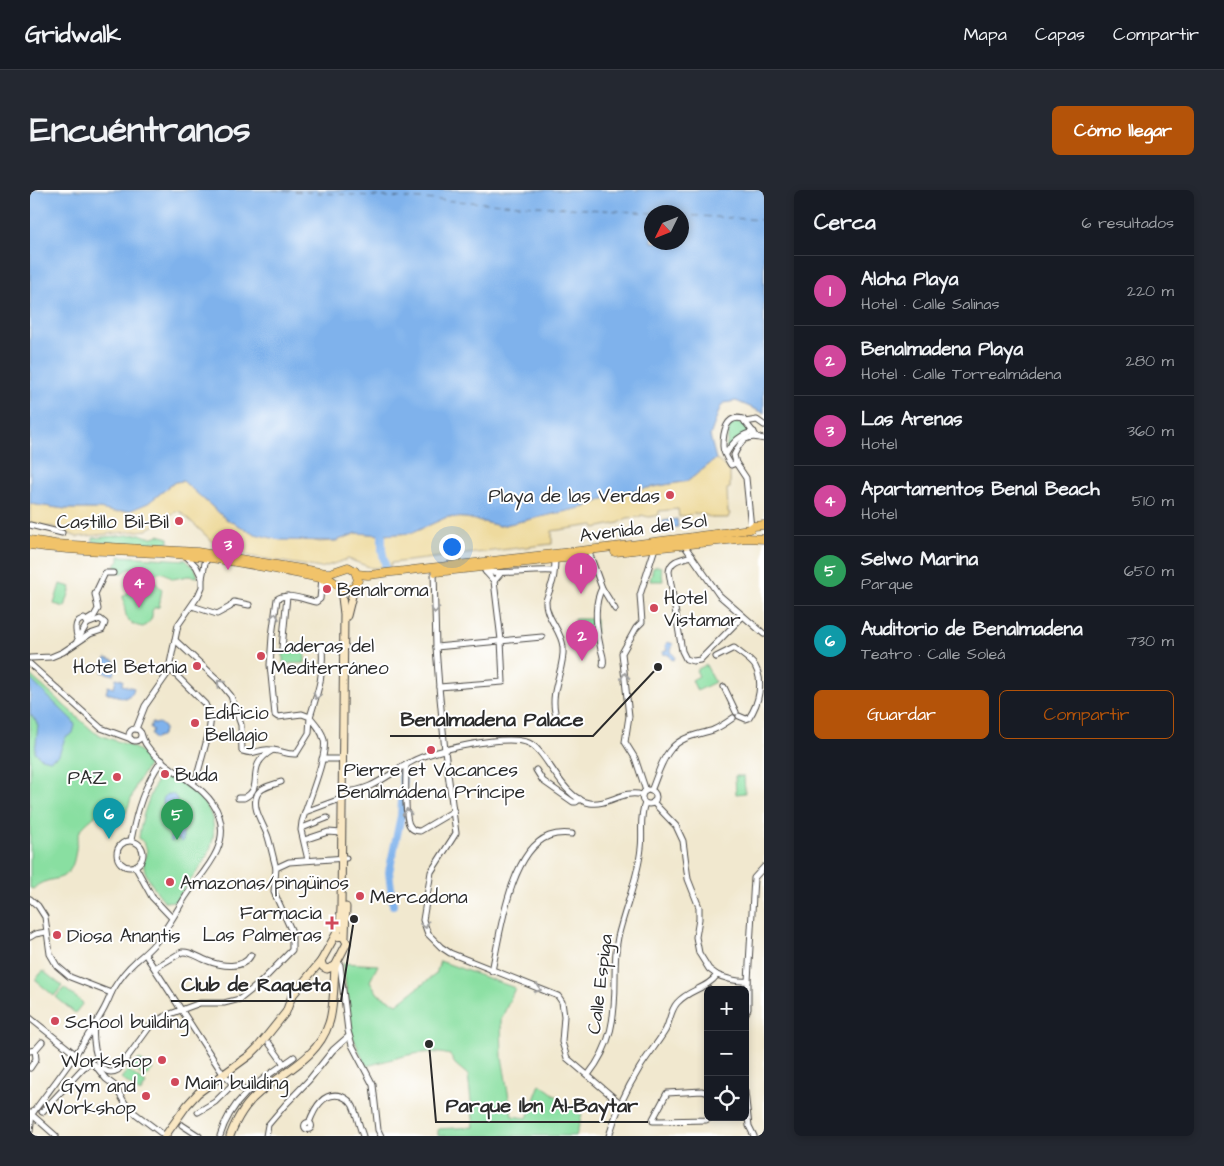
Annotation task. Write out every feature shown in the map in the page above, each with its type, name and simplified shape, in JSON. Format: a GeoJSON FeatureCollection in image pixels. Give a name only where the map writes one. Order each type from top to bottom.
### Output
{"type":"FeatureCollection","features":[{"type":"Feature","properties":{"kind":"main road","name":"Avenida del Sol"},"geometry":{"type":"LineString","coordinates":[[554,556],[764,525]]}},
{"type":"Feature","properties":{"kind":"main road"},"geometry":{"type":"LineString","coordinates":[[751,528],[752,539]]}},
{"type":"Feature","properties":{"kind":"main road","name":"Avenida del Sol"},"geometry":{"type":"LineString","coordinates":[[357,574],[368,575],[539,555],[590,555],[752,539],[764,540]]}},
{"type":"Feature","properties":{"kind":"main road"},"geometry":{"type":"LineString","coordinates":[[30,540],[55,544],[197,552],[326,573],[348,567],[355,570],[357,574],[356,585]]}},
{"type":"Feature","properties":{"kind":"main road"},"geometry":{"type":"LineString","coordinates":[[30,545],[84,551],[186,555],[208,558],[331,580],[339,587],[348,590],[367,580],[434,572],[483,570],[554,556]]}},
{"type":"Feature","properties":{"kind":"main road"},"geometry":{"type":"LineString","coordinates":[[338,571],[335,577],[339,587]]}},
{"type":"Feature","properties":{"kind":"street"},"geometry":{"type":"LineString","coordinates":[[736,463],[731,466],[723,447],[726,425],[729,421],[735,418],[743,419],[755,434],[764,439]]}},
{"type":"Feature","properties":{"kind":"street"},"geometry":{"type":"LineString","coordinates":[[745,422],[757,420],[764,425]]}},
{"type":"Feature","properties":{"kind":"street"},"geometry":{"type":"LineString","coordinates":[[726,454],[732,444],[742,435],[755,434]]}},
{"type":"Feature","properties":{"kind":"street"},"geometry":{"type":"LineString","coordinates":[[751,528],[746,478],[736,463],[734,455],[739,444],[755,434]]}},
{"type":"Feature","properties":{"kind":"street"},"geometry":{"type":"LineString","coordinates":[[30,525],[62,533]]}},
{"type":"Feature","properties":{"kind":"street"},"geometry":{"type":"LineString","coordinates":[[684,545],[719,595],[764,634]]}},
{"type":"Feature","properties":{"kind":"street"},"geometry":{"type":"LineString","coordinates":[[654,802],[655,795],[649,791],[635,758],[625,742],[629,716],[622,652],[636,628],[642,622],[640,595],[655,548]]}},
{"type":"Feature","properties":{"kind":"street"},"geometry":{"type":"LineString","coordinates":[[186,555],[196,566],[202,578]]}},
{"type":"Feature","properties":{"kind":"street"},"geometry":{"type":"LineString","coordinates":[[590,555],[602,588],[614,609]]}},
{"type":"Feature","properties":{"kind":"street"},"geometry":{"type":"LineString","coordinates":[[554,556],[552,584],[546,599],[547,607],[564,648],[554,688],[555,712]]}},
{"type":"Feature","properties":{"kind":"street"},"geometry":{"type":"LineString","coordinates":[[692,556],[674,562],[670,566],[669,572],[682,651],[686,659],[700,660],[743,616]]}},
{"type":"Feature","properties":{"kind":"street"},"geometry":{"type":"LineString","coordinates":[[30,664],[101,728],[119,735],[140,738],[139,731],[146,706],[169,668],[178,625],[184,614],[192,606],[202,587],[204,563],[208,558]]}},
{"type":"Feature","properties":{"kind":"street"},"geometry":{"type":"LineString","coordinates":[[483,570],[500,574],[539,570],[553,571]]}},
{"type":"Feature","properties":{"kind":"street"},"geometry":{"type":"LineString","coordinates":[[439,687],[503,682],[501,640],[494,581],[483,570]]}},
{"type":"Feature","properties":{"kind":"street"},"geometry":{"type":"LineString","coordinates":[[434,572],[439,687],[456,833],[431,872],[423,917],[424,926],[430,936],[447,952],[558,996],[562,1002],[564,1016],[562,1042],[567,1058],[620,1103]]}},
{"type":"Feature","properties":{"kind":"street"},"geometry":{"type":"LineString","coordinates":[[74,645],[87,622],[98,609],[95,594],[105,573],[112,573]]}},
{"type":"Feature","properties":{"kind":"street"},"geometry":{"type":"LineString","coordinates":[[494,581],[500,574]]}},
{"type":"Feature","properties":{"kind":"street"},"geometry":{"type":"LineString","coordinates":[[308,860],[302,828],[304,812],[322,759],[325,742],[320,730],[310,717],[302,714],[278,718],[275,715],[270,665],[277,599],[287,596],[316,602],[320,599],[322,578]]}},
{"type":"Feature","properties":{"kind":"street"},"geometry":{"type":"LineString","coordinates":[[334,988],[324,966],[341,921],[344,858],[342,833],[345,647],[347,614],[356,585]]}},
{"type":"Feature","properties":{"kind":"street"},"geometry":{"type":"LineString","coordinates":[[230,1136],[245,1108],[259,1092],[303,1061],[322,1039],[330,1021],[336,964],[346,945],[344,858],[345,647],[344,614],[339,587]]}},
{"type":"Feature","properties":{"kind":"street"},"geometry":{"type":"LineString","coordinates":[[602,588],[598,596],[596,612],[598,637],[604,658],[603,665]]}},
{"type":"Feature","properties":{"kind":"street"},"geometry":{"type":"LineString","coordinates":[[287,596],[282,648],[345,647]]}},
{"type":"Feature","properties":{"kind":"street"},"geometry":{"type":"LineString","coordinates":[[192,606],[217,614],[234,602],[249,605]]}},
{"type":"Feature","properties":{"kind":"street"},"geometry":{"type":"LineString","coordinates":[[30,658],[51,657],[63,652],[90,634],[102,630],[105,623],[100,619],[87,622],[82,619],[77,624],[76,631],[78,637],[80,636]]}},
{"type":"Feature","properties":{"kind":"street"},"geometry":{"type":"LineString","coordinates":[[436,647],[542,637]]}},
{"type":"Feature","properties":{"kind":"street"},"geometry":{"type":"LineString","coordinates":[[176,640],[231,696],[241,725],[242,752],[251,754],[262,750],[274,750],[288,755],[296,754],[311,727],[310,717],[323,667],[320,648]]}},
{"type":"Feature","properties":{"kind":"street"},"geometry":{"type":"LineString","coordinates":[[716,657],[734,648],[755,666],[760,674],[760,698],[749,718],[736,716]]}},
{"type":"Feature","properties":{"kind":"street"},"geometry":{"type":"LineString","coordinates":[[169,668],[205,704],[211,717],[209,732],[197,776],[193,783]]}},
{"type":"Feature","properties":{"kind":"street"},"geometry":{"type":"LineString","coordinates":[[724,687],[736,716]]}},
{"type":"Feature","properties":{"kind":"street"},"geometry":{"type":"LineString","coordinates":[[304,812],[344,794],[374,786],[406,765],[419,759],[445,751],[508,740],[535,745],[553,773],[566,787],[580,799],[590,804],[636,793],[642,795],[649,791],[670,750],[678,742],[722,726],[736,716]]}},
{"type":"Feature","properties":{"kind":"street"},"geometry":{"type":"LineString","coordinates":[[139,731],[130,730],[132,738],[147,746]]}},
{"type":"Feature","properties":{"kind":"street"},"geometry":{"type":"LineString","coordinates":[[30,1128],[31,1114],[75,1054],[112,992],[130,967],[145,954],[162,934],[209,865],[220,841],[220,816],[206,794],[168,766],[142,740],[139,731]]}},
{"type":"Feature","properties":{"kind":"street"},"geometry":{"type":"LineString","coordinates":[[238,798],[244,798],[251,793],[256,785],[255,773],[258,763],[264,756],[274,750]]}},
{"type":"Feature","properties":{"kind":"street"},"geometry":{"type":"LineString","coordinates":[[322,759],[343,759]]}},
{"type":"Feature","properties":{"kind":"street"},"geometry":{"type":"LineString","coordinates":[[131,840],[139,804],[149,781],[162,760]]}},
{"type":"Feature","properties":{"kind":"street"},"geometry":{"type":"LineString","coordinates":[[406,765],[407,817],[409,825],[414,830],[420,831],[454,811]]}},
{"type":"Feature","properties":{"kind":"street"},"geometry":{"type":"LineString","coordinates":[[536,770],[543,781],[573,802],[580,799]]}},
{"type":"Feature","properties":{"kind":"street"},"geometry":{"type":"LineString","coordinates":[[96,1020],[92,1028],[94,1052],[107,1072],[113,1073],[118,1070],[151,1025],[165,1016],[200,1003],[224,1003],[240,999],[270,974],[292,950],[292,932],[274,892],[276,868],[256,802],[257,794],[261,790],[281,782]]}},
{"type":"Feature","properties":{"kind":"street"},"geometry":{"type":"LineString","coordinates":[[642,795],[642,800],[645,803],[654,802]]}},
{"type":"Feature","properties":{"kind":"street"},"geometry":{"type":"LineString","coordinates":[[654,802],[676,826],[683,841],[688,879],[699,907],[696,937],[699,953],[709,969],[717,975],[728,979],[748,981]]}},
{"type":"Feature","properties":{"kind":"street","name":"Calle Espiga"},"geometry":{"type":"LineString","coordinates":[[588,1076],[604,1052],[611,1034],[615,1010],[615,954],[618,936],[636,875],[641,848],[641,825],[645,803]]}},
{"type":"Feature","properties":{"kind":"street"},"geometry":{"type":"LineString","coordinates":[[302,828],[327,818]]}},
{"type":"Feature","properties":{"kind":"street"},"geometry":{"type":"LineString","coordinates":[[304,840],[328,832],[342,833]]}},
{"type":"Feature","properties":{"kind":"street"},"geometry":{"type":"LineString","coordinates":[[492,971],[510,890],[518,871],[532,849],[545,838],[559,833],[572,834]]}},
{"type":"Feature","properties":{"kind":"street"},"geometry":{"type":"LineString","coordinates":[[131,840],[140,844],[143,856],[136,866],[130,867],[124,866],[116,857],[118,846],[122,842],[131,840]]}},
{"type":"Feature","properties":{"kind":"street"},"geometry":{"type":"LineString","coordinates":[[276,868],[289,862],[344,858]]}},
{"type":"Feature","properties":{"kind":"street"},"geometry":{"type":"LineString","coordinates":[[136,866],[152,897],[172,918]]}},
{"type":"Feature","properties":{"kind":"street"},"geometry":{"type":"LineString","coordinates":[[748,986],[754,878],[764,867]]}},
{"type":"Feature","properties":{"kind":"street"},"geometry":{"type":"LineString","coordinates":[[30,899],[38,906],[45,917],[50,954],[54,963],[70,977],[112,992]]}},
{"type":"Feature","properties":{"kind":"street"},"geometry":{"type":"LineString","coordinates":[[30,937],[46,932]]}},
{"type":"Feature","properties":{"kind":"street"},"geometry":{"type":"LineString","coordinates":[[335,937],[340,935],[345,937]]}},
{"type":"Feature","properties":{"kind":"street"},"geometry":{"type":"LineString","coordinates":[[155,968],[186,951],[207,961],[228,966],[239,965],[249,959],[251,955]]}},
{"type":"Feature","properties":{"kind":"street"},"geometry":{"type":"LineString","coordinates":[[145,954],[223,1074],[233,1084],[247,1091]]}},
{"type":"Feature","properties":{"kind":"street"},"geometry":{"type":"LineString","coordinates":[[42,1112],[83,1068],[91,1063],[114,1085],[128,1108],[165,1136],[198,1093],[258,1047],[286,1012],[292,996],[314,970],[336,964],[340,965],[349,1036],[373,1085],[378,1130],[381,1136]]}},
{"type":"Feature","properties":{"kind":"street"},"geometry":{"type":"LineString","coordinates":[[609,1136],[620,1103],[638,1070],[667,1026],[670,1014],[677,1002],[692,990],[709,984],[717,975]]}},
{"type":"Feature","properties":{"kind":"street"},"geometry":{"type":"LineString","coordinates":[[334,988],[343,987]]}},
{"type":"Feature","properties":{"kind":"street"},"geometry":{"type":"LineString","coordinates":[[30,1018],[75,1054]]}},
{"type":"Feature","properties":{"kind":"street"},"geometry":{"type":"LineString","coordinates":[[266,1136],[268,1125],[285,1104],[309,1080],[333,1050],[349,1036]]}},
{"type":"Feature","properties":{"kind":"street"},"geometry":{"type":"LineString","coordinates":[[30,1068],[36,1059],[33,1050],[42,1042]]}},
{"type":"Feature","properties":{"kind":"street"},"geometry":{"type":"LineString","coordinates":[[269,1043],[284,1064]]}},
{"type":"Feature","properties":{"kind":"street"},"geometry":{"type":"LineString","coordinates":[[220,1136],[240,1098],[294,1057]]}},
{"type":"Feature","properties":{"kind":"street"},"geometry":{"type":"LineString","coordinates":[[198,1112],[215,1102],[233,1084]]}},
{"type":"Feature","properties":{"kind":"street"},"geometry":{"type":"LineString","coordinates":[[704,1092],[667,1093],[653,1119],[660,1121],[704,1120]]}},
{"type":"Feature","properties":{"kind":"street"},"geometry":{"type":"LineString","coordinates":[[309,1123],[318,1104],[325,1098],[336,1095],[344,1097],[352,1104],[362,1136]]}},
{"type":"Feature","properties":{"kind":"street"},"geometry":{"type":"LineString","coordinates":[[31,1114],[56,1136]]}},
{"type":"Feature","properties":{"kind":"street"},"geometry":{"type":"LineString","coordinates":[[748,1121],[754,1136]]}},
{"type":"Feature","properties":{"kind":"street"},"geometry":{"type":"LineString","coordinates":[[182,1125],[199,1136]]}},
{"type":"Feature","properties":{"kind":"green space"},"geometry":{"type":"Polygon","coordinates":[[[732,422],[745,424],[750,431],[726,450],[730,424],[732,422]]]}},
{"type":"Feature","properties":{"kind":"green space"},"geometry":{"type":"Polygon","coordinates":[[[140,534],[149,537],[158,535],[169,538],[169,543],[151,542],[151,545],[93,542],[93,538],[140,534]]]}},
{"type":"Feature","properties":{"kind":"green space"},"geometry":{"type":"Polygon","coordinates":[[[119,556],[186,560],[196,570],[198,577],[188,576],[173,579],[164,573],[158,572],[154,577],[162,589],[159,607],[154,608],[152,611],[148,624],[143,627],[137,626],[127,617],[123,596],[140,584],[141,577],[133,568],[121,574],[114,566],[119,561],[119,556]]]}},
{"type":"Feature","properties":{"kind":"green space"},"geometry":{"type":"Polygon","coordinates":[[[661,567],[663,581],[650,581],[653,568],[661,567]]]}},
{"type":"Feature","properties":{"kind":"green space"},"geometry":{"type":"Polygon","coordinates":[[[60,584],[71,587],[65,607],[54,604],[60,584]]]}},
{"type":"Feature","properties":{"kind":"green space"},"geometry":{"type":"Polygon","coordinates":[[[575,619],[596,619],[596,632],[575,632],[575,619]]]}},
{"type":"Feature","properties":{"kind":"green space"},"geometry":{"type":"Polygon","coordinates":[[[305,649],[305,663],[283,664],[283,650],[305,649]]]}},
{"type":"Feature","properties":{"kind":"green space"},"geometry":{"type":"Polygon","coordinates":[[[706,665],[715,682],[697,691],[692,680],[699,676],[696,670],[706,665]]]}},
{"type":"Feature","properties":{"kind":"green space"},"geometry":{"type":"Polygon","coordinates":[[[30,675],[94,732],[133,747],[146,756],[150,762],[136,785],[126,813],[107,807],[92,818],[80,831],[74,861],[67,874],[63,877],[43,882],[33,889],[30,888],[30,675]]]}},
{"type":"Feature","properties":{"kind":"green space"},"geometry":{"type":"Polygon","coordinates":[[[159,775],[173,778],[196,794],[208,809],[213,823],[211,845],[202,864],[176,901],[165,902],[145,872],[144,863],[147,850],[139,838],[149,798],[159,775]]]}},
{"type":"Feature","properties":{"kind":"green space"},"geometry":{"type":"Polygon","coordinates":[[[735,776],[744,776],[745,793],[736,794],[735,776]]]}},
{"type":"Feature","properties":{"kind":"green space"},"geometry":{"type":"Polygon","coordinates":[[[440,961],[515,988],[501,1020],[502,1057],[512,1116],[527,1118],[540,1084],[582,1115],[576,1136],[438,1136],[438,1129],[474,1127],[468,1075],[455,1064],[450,1055],[428,1052],[418,1053],[366,1066],[352,1035],[343,963],[378,965],[370,981],[378,994],[397,1004],[436,974],[440,961]]]}},
{"type":"Feature","properties":{"kind":"green space"},"geometry":{"type":"Polygon","coordinates":[[[43,971],[62,986],[54,996],[35,980],[43,971]]]}},
{"type":"Feature","properties":{"kind":"green space"},"geometry":{"type":"Polygon","coordinates":[[[64,988],[83,1003],[75,1013],[56,997],[64,988]]]}},
{"type":"Feature","properties":{"kind":"green space"},"geometry":{"type":"Polygon","coordinates":[[[139,1059],[153,1069],[145,1078],[132,1068],[139,1059]]]}},
{"type":"Feature","properties":{"kind":"green space"},"geometry":{"type":"Polygon","coordinates":[[[128,1070],[146,1084],[140,1093],[121,1078],[128,1070]]]}},
{"type":"Feature","properties":{"kind":"sand"},"geometry":{"type":"Polygon","coordinates":[[[716,459],[730,471],[730,488],[727,489],[728,512],[730,513],[728,518],[712,518],[700,513],[679,517],[678,509],[659,511],[659,515],[649,517],[641,515],[640,517],[627,518],[619,523],[595,528],[594,525],[552,531],[552,544],[391,563],[391,566],[372,568],[348,559],[321,568],[229,551],[217,541],[213,542],[181,512],[176,511],[147,530],[77,537],[51,526],[30,524],[30,504],[65,509],[99,509],[114,512],[148,503],[175,482],[183,481],[226,519],[319,542],[336,541],[357,533],[382,535],[412,533],[447,517],[467,518],[500,526],[585,507],[618,493],[688,481],[716,459]]]}},
{"type":"Feature","properties":{"kind":"water"},"geometry":{"type":"Polygon","coordinates":[[[30,190],[764,190],[764,413],[736,401],[724,403],[720,408],[710,436],[716,459],[688,481],[618,493],[585,507],[500,526],[467,518],[447,517],[412,533],[382,535],[357,533],[336,541],[280,540],[255,534],[226,519],[183,481],[175,482],[148,503],[129,511],[65,509],[30,504],[30,190]]]}},
{"type":"Feature","properties":{"kind":"water"},"geometry":{"type":"Polygon","coordinates":[[[677,519],[678,527],[664,528],[663,521],[677,519]]]}},
{"type":"Feature","properties":{"kind":"water"},"geometry":{"type":"Polygon","coordinates":[[[668,642],[673,644],[671,651],[675,657],[674,660],[669,655],[663,654],[667,650],[665,645],[668,642]]]}},
{"type":"Feature","properties":{"kind":"water"},"geometry":{"type":"Polygon","coordinates":[[[106,658],[115,661],[113,666],[116,667],[114,675],[102,672],[106,658]]]}},
{"type":"Feature","properties":{"kind":"water"},"geometry":{"type":"Polygon","coordinates":[[[116,678],[123,680],[122,685],[134,688],[132,694],[125,698],[106,693],[108,686],[114,688],[116,678]]]}},
{"type":"Feature","properties":{"kind":"water"},"geometry":{"type":"Polygon","coordinates":[[[30,679],[75,725],[73,733],[65,738],[59,755],[50,760],[41,758],[35,752],[38,726],[30,714],[30,679]]]}},
{"type":"Feature","properties":{"kind":"water"},"geometry":{"type":"Polygon","coordinates":[[[152,722],[154,724],[159,723],[164,727],[161,736],[154,740],[151,734],[153,730],[150,728],[152,722]]]}},
{"type":"Feature","properties":{"kind":"water"},"geometry":{"type":"Polygon","coordinates":[[[167,794],[173,794],[177,801],[173,808],[167,808],[163,804],[163,798],[167,794]]]}},
{"type":"Feature","properties":{"kind":"water"},"geometry":{"type":"Polygon","coordinates":[[[173,828],[183,831],[183,841],[175,839],[171,842],[173,828]]]}},
{"type":"Feature","properties":{"kind":"waterway"},"geometry":{"type":"LineString","coordinates":[[382,535],[382,550],[386,569]]}},
{"type":"Feature","properties":{"kind":"waterway"},"geometry":{"type":"LineString","coordinates":[[393,905],[389,872],[401,816],[402,771]]}},
{"type":"Feature","properties":{"kind":"ferry route"},"geometry":{"type":"LineString","coordinates":[[273,190],[644,213]]}},
{"type":"Feature","properties":{"kind":"ferry route"},"geometry":{"type":"LineString","coordinates":[[689,215],[764,220]]}},
{"type":"Feature","properties":{"kind":"place","name":"Playa de las Verdas"},"geometry":{"type":"Point","coordinates":[670,495]}},
{"type":"Feature","properties":{"kind":"place","name":"Castillo Bil-Bil"},"geometry":{"type":"Point","coordinates":[179,521]}},
{"type":"Feature","properties":{"kind":"place","name":"Las Arenas"},"geometry":{"type":"Point","coordinates":[228,570]}},
{"type":"Feature","properties":{"kind":"place","name":"Benalroma"},"geometry":{"type":"Point","coordinates":[327,589]}},
{"type":"Feature","properties":{"kind":"place","name":"Aloha Playa"},"geometry":{"type":"Point","coordinates":[581,594]}},
{"type":"Feature","properties":{"kind":"place","name":"Apartamentos Benal Beach"},"geometry":{"type":"Point","coordinates":[139,608]}},
{"type":"Feature","properties":{"kind":"place","name":"Hotel Vistamar"},"geometry":{"type":"Point","coordinates":[654,608]}},
{"type":"Feature","properties":{"kind":"place","name":"Laderas del Mediterráneo"},"geometry":{"type":"Point","coordinates":[261,656]}},
{"type":"Feature","properties":{"kind":"place","name":"Benalmadena Playa"},"geometry":{"type":"Point","coordinates":[582,661]}},
{"type":"Feature","properties":{"kind":"place","name":"Hotel Betania"},"geometry":{"type":"Point","coordinates":[197,666]}},
{"type":"Feature","properties":{"kind":"place","name":"Benalmadena Palace"},"geometry":{"type":"Point","coordinates":[658,667]}},
{"type":"Feature","properties":{"kind":"place","name":"Edificio Bellagio"},"geometry":{"type":"Point","coordinates":[195,723]}},
{"type":"Feature","properties":{"kind":"place","name":"Pierre et Vacances Benalmádena Príncipe"},"geometry":{"type":"Point","coordinates":[431,750]}},
{"type":"Feature","properties":{"kind":"place","name":"Buda"},"geometry":{"type":"Point","coordinates":[165,774]}},
{"type":"Feature","properties":{"kind":"place","name":"PAZ"},"geometry":{"type":"Point","coordinates":[117,777]}},
{"type":"Feature","properties":{"kind":"place","name":"Auditorio de Benalmadena"},"geometry":{"type":"Point","coordinates":[109,839]}},
{"type":"Feature","properties":{"kind":"place","name":"Selwo Marina"},"geometry":{"type":"Point","coordinates":[177,840]}},
{"type":"Feature","properties":{"kind":"place","name":"Amazonas/pingüinos"},"geometry":{"type":"Point","coordinates":[170,882]}},
{"type":"Feature","properties":{"kind":"place","name":"Mercadona"},"geometry":{"type":"Point","coordinates":[360,896]}},
{"type":"Feature","properties":{"kind":"place","name":"Club de Raqueta"},"geometry":{"type":"Point","coordinates":[354,919]}},
{"type":"Feature","properties":{"kind":"place","name":"Farmacia Las Palmeras"},"geometry":{"type":"Point","coordinates":[332,923]}},
{"type":"Feature","properties":{"kind":"place","name":"Diosa Anantis"},"geometry":{"type":"Point","coordinates":[57,935]}},
{"type":"Feature","properties":{"kind":"place","name":"School building"},"geometry":{"type":"Point","coordinates":[55,1021]}},
{"type":"Feature","properties":{"kind":"place","name":"Parque Ibn Al-Baytar"},"geometry":{"type":"Point","coordinates":[429,1044]}},
{"type":"Feature","properties":{"kind":"place","name":"Workshop"},"geometry":{"type":"Point","coordinates":[162,1060]}},
{"type":"Feature","properties":{"kind":"place","name":"Main building"},"geometry":{"type":"Point","coordinates":[175,1082]}},
{"type":"Feature","properties":{"kind":"place","name":"Gym and Workshop"},"geometry":{"type":"Point","coordinates":[146,1096]}}]}
